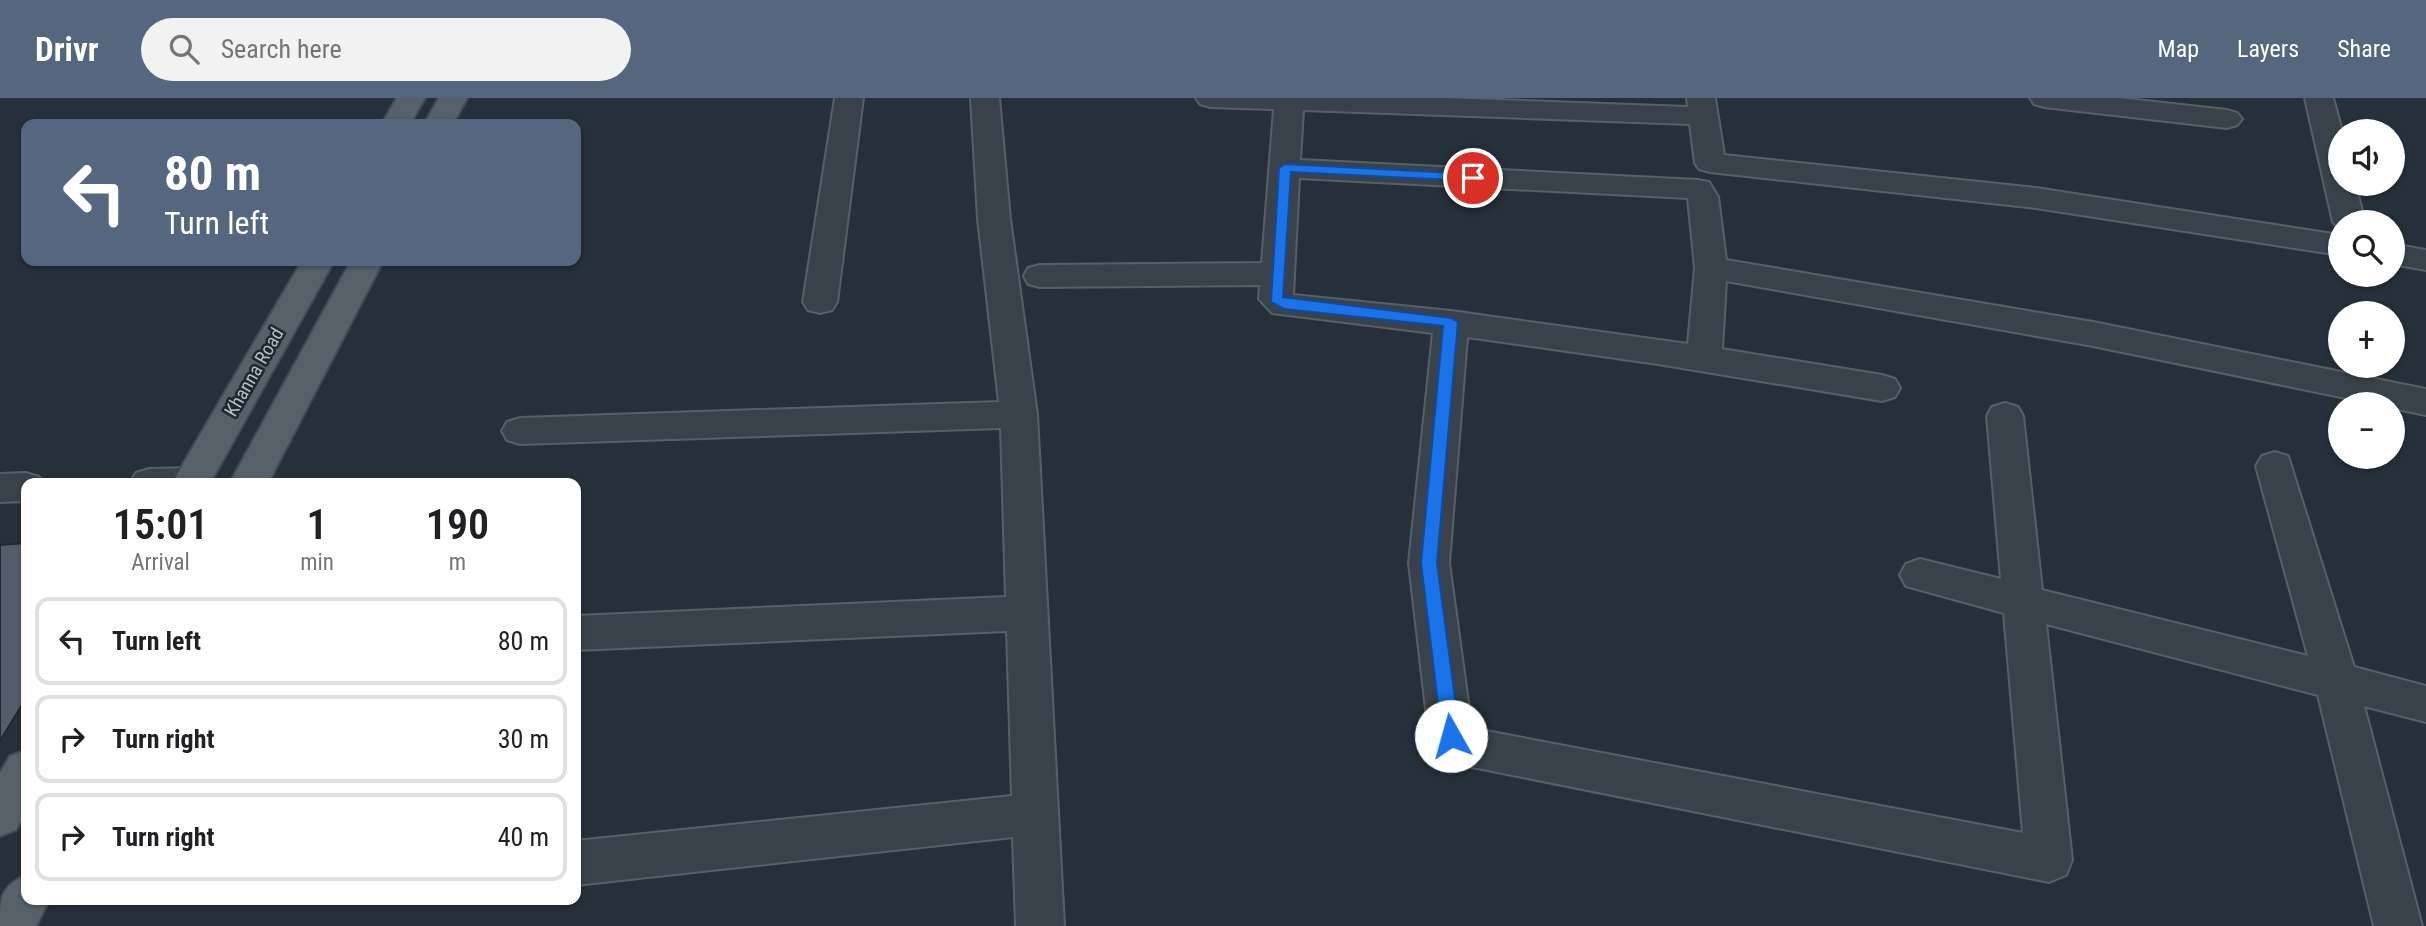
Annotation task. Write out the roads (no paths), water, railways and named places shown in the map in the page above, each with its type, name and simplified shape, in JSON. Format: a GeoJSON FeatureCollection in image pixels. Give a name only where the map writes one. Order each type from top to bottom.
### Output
{"type":"FeatureCollection","features":[{"type":"Feature","properties":{"kind":"main road"},"geometry":{"type":"LineString","coordinates":[[399,119],[411,98]]}},
{"type":"Feature","properties":{"kind":"main road"},"geometry":{"type":"LineString","coordinates":[[442,119],[453,98]]}},
{"type":"Feature","properties":{"kind":"main road","name":"Khanna Road"},"geometry":{"type":"LineString","coordinates":[[193,478],[315,266]]}},
{"type":"Feature","properties":{"kind":"main road"},"geometry":{"type":"LineString","coordinates":[[252,478],[364,266]]}},
{"type":"Feature","properties":{"kind":"main road"},"geometry":{"type":"LineString","coordinates":[[0,815],[21,779]]}},
{"type":"Feature","properties":{"kind":"main road"},"geometry":{"type":"LineString","coordinates":[[9,926],[22,905]]}},
{"type":"Feature","properties":{"kind":"street"},"geometry":{"type":"LineString","coordinates":[[820,302],[849,98]]}},
{"type":"Feature","properties":{"kind":"street"},"geometry":{"type":"LineString","coordinates":[[985,98],[994,219],[1019,414],[1040,926]]}},
{"type":"Feature","properties":{"kind":"street"},"geometry":{"type":"LineString","coordinates":[[1210,98],[1289,102],[1702,107],[1710,163],[2036,198],[2328,243]]}},
{"type":"Feature","properties":{"kind":"street"},"geometry":{"type":"LineString","coordinates":[[2044,98],[2080,100],[2227,119]]}},
{"type":"Feature","properties":{"kind":"street"},"geometry":{"type":"LineString","coordinates":[[2319,98],[2346,210]]}},
{"type":"Feature","properties":{"kind":"street"},"geometry":{"type":"LineString","coordinates":[[1289,102],[1276,299],[1284,305],[1451,322],[1704,357],[1882,388]]}},
{"type":"Feature","properties":{"kind":"street"},"geometry":{"type":"LineString","coordinates":[[1285,168],[1698,189],[1703,197],[1711,268],[1704,357]]}},
{"type":"Feature","properties":{"kind":"street"},"geometry":{"type":"LineString","coordinates":[[2405,256],[2426,260]]}},
{"type":"Feature","properties":{"kind":"street"},"geometry":{"type":"LineString","coordinates":[[1711,268],[2093,334],[2426,402]]}},
{"type":"Feature","properties":{"kind":"street"},"geometry":{"type":"LineString","coordinates":[[1040,276],[1278,274]]}},
{"type":"Feature","properties":{"kind":"street"},"geometry":{"type":"LineString","coordinates":[[1451,322],[1429,563],[1451,736],[1472,748],[2049,860],[2005,416]]}},
{"type":"Feature","properties":{"kind":"street"},"geometry":{"type":"LineString","coordinates":[[520,431],[1019,414]]}},
{"type":"Feature","properties":{"kind":"street"},"geometry":{"type":"LineString","coordinates":[[2275,466],[2337,683],[2398,926]]}},
{"type":"Feature","properties":{"kind":"street"},"geometry":{"type":"LineString","coordinates":[[0,488],[21,487]]}},
{"type":"Feature","properties":{"kind":"street"},"geometry":{"type":"LineString","coordinates":[[1920,575],[2426,704]]}},
{"type":"Feature","properties":{"kind":"street"},"geometry":{"type":"LineString","coordinates":[[581,633],[1026,614]]}},
{"type":"Feature","properties":{"kind":"street"},"geometry":{"type":"LineString","coordinates":[[581,862],[1035,814]]}}]}
